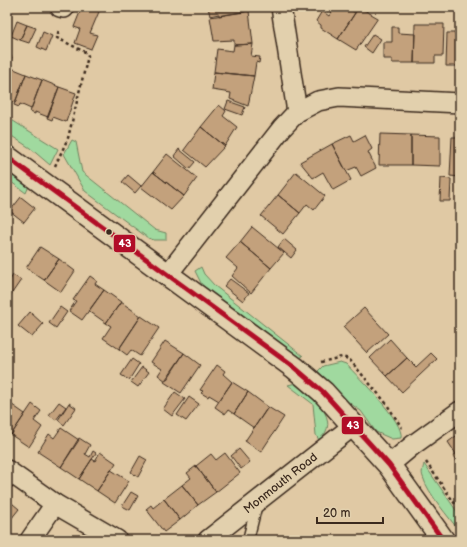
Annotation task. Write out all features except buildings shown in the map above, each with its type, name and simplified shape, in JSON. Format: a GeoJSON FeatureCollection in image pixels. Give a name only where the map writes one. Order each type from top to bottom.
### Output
{"type":"FeatureCollection","features":[{"type":"Feature","properties":{"kind":"street"},"geometry":{"type":"LineString","coordinates":[[281,7],[297,112]]}},
{"type":"Feature","properties":{"kind":"street"},"geometry":{"type":"LineString","coordinates":[[168,274],[282,128],[297,112],[318,101],[339,97],[460,104]]}},
{"type":"Feature","properties":{"kind":"street"},"geometry":{"type":"LineString","coordinates":[[7,157],[47,184],[295,368],[323,392],[389,465],[443,540]]}},
{"type":"Feature","properties":{"kind":"street"},"geometry":{"type":"LineString","coordinates":[[389,465],[413,445],[460,411]]}},
{"type":"Feature","properties":{"kind":"street","name":"Monmouth Road"},"geometry":{"type":"LineString","coordinates":[[208,540],[353,426]]}},
{"type":"Feature","properties":{"kind":"street"},"geometry":{"type":"LineString","coordinates":[[7,470],[55,504],[116,540]]}},
{"type":"Feature","properties":{"kind":"street"},"geometry":{"type":"LineString","coordinates":[[30,540],[55,504]]}},
{"type":"Feature","properties":{"kind":"lane"},"geometry":{"type":"LineString","coordinates":[[248,540],[258,500]]}},
{"type":"Feature","properties":{"kind":"path"},"geometry":{"type":"LineString","coordinates":[[47,184],[68,138],[88,56],[87,53],[57,38],[62,8]]}},
{"type":"Feature","properties":{"kind":"path"},"geometry":{"type":"LineString","coordinates":[[295,368],[342,356],[349,359],[386,403],[413,445],[460,511]]}},
{"type":"Feature","properties":{"kind":"green space"},"geometry":{"type":"Polygon","coordinates":[[[10,119],[58,149],[50,165],[30,148],[7,133],[7,123],[10,119]]]}},
{"type":"Feature","properties":{"kind":"green space"},"geometry":{"type":"Polygon","coordinates":[[[72,140],[76,142],[82,172],[155,230],[166,233],[166,240],[154,240],[148,238],[85,191],[64,154],[72,140]]]}},
{"type":"Feature","properties":{"kind":"green space"},"geometry":{"type":"Polygon","coordinates":[[[7,169],[29,186],[26,193],[7,179],[7,169]]]}},
{"type":"Feature","properties":{"kind":"green space"},"geometry":{"type":"Polygon","coordinates":[[[201,267],[204,274],[215,286],[303,356],[300,358],[202,285],[195,271],[201,267]]]}},
{"type":"Feature","properties":{"kind":"green space"},"geometry":{"type":"Polygon","coordinates":[[[340,362],[346,364],[389,411],[400,431],[401,438],[392,439],[376,432],[361,411],[341,397],[318,371],[323,366],[340,362]]]}},
{"type":"Feature","properties":{"kind":"green space"},"geometry":{"type":"Polygon","coordinates":[[[296,383],[317,401],[326,417],[328,424],[326,432],[319,440],[316,435],[313,404],[288,385],[296,383]]]}},
{"type":"Feature","properties":{"kind":"green space"},"geometry":{"type":"Polygon","coordinates":[[[424,464],[460,516],[460,532],[429,491],[422,474],[424,464]]]}},
{"type":"Feature","properties":{"kind":"transit line","name":"43"},"geometry":{"type":"LineString","coordinates":[[7,157],[295,368],[323,392],[389,465],[443,540]]}}]}
